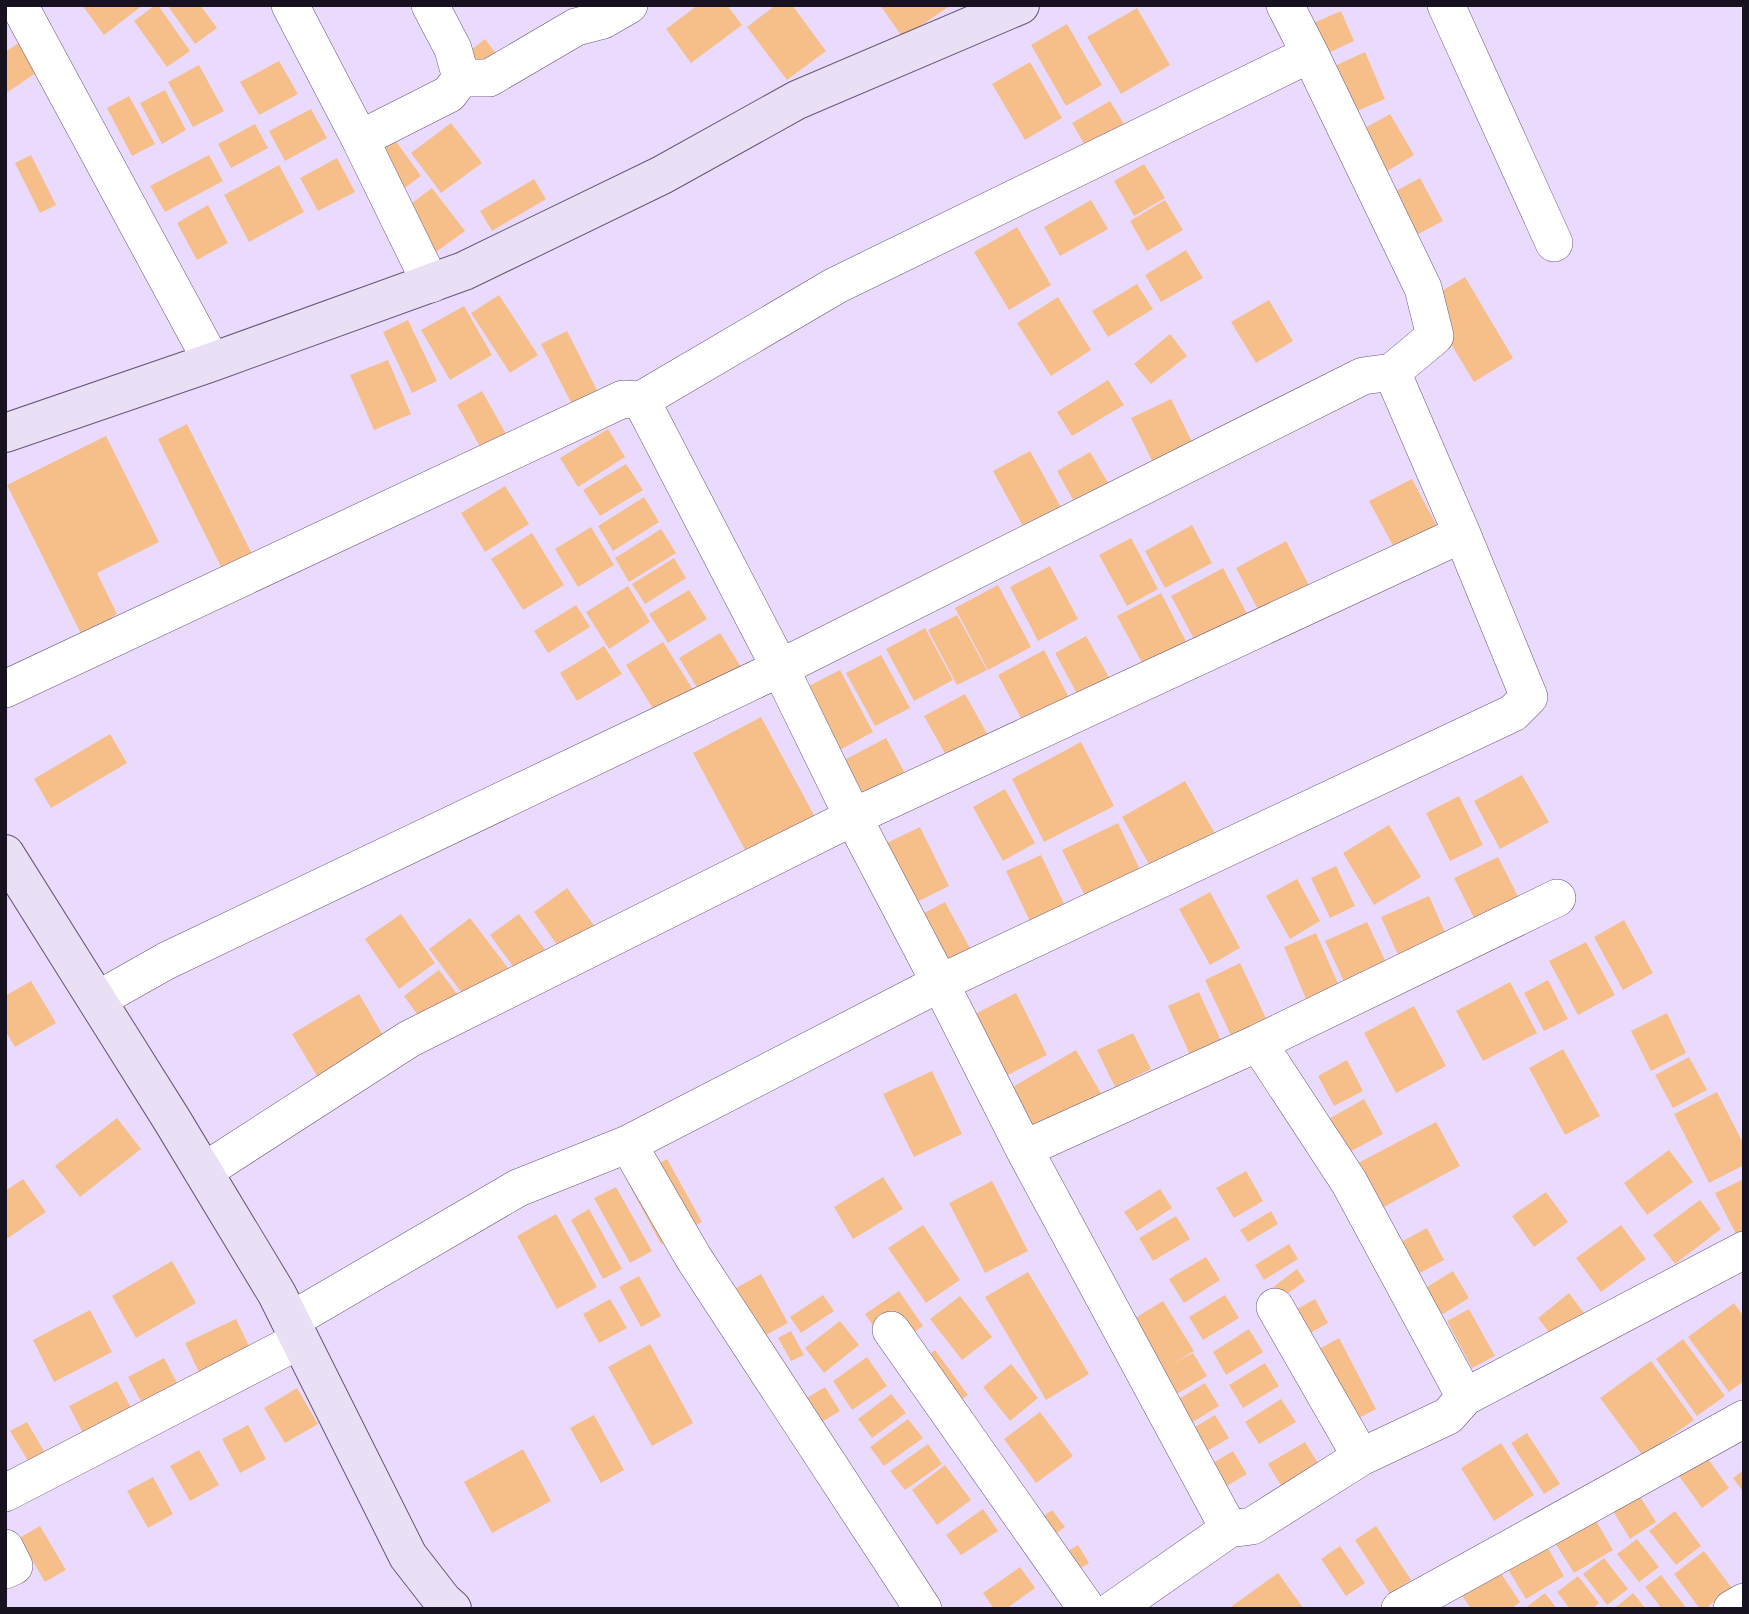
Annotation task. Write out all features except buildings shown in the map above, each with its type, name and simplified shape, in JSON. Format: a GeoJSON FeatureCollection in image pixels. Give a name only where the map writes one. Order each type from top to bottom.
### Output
{"type":"FeatureCollection","features":[{"type":"Feature","properties":{"kind":"street"},"geometry":{"type":"LineString","coordinates":[[19,5],[212,362]]}},
{"type":"Feature","properties":{"kind":"street"},"geometry":{"type":"LineString","coordinates":[[290,5],[431,284]]}},
{"type":"Feature","properties":{"kind":"street"},"geometry":{"type":"LineString","coordinates":[[430,5],[453,49],[461,78]]}},
{"type":"Feature","properties":{"kind":"street"},"geometry":{"type":"LineString","coordinates":[[461,78],[489,78],[570,16],[603,20],[629,5]]}},
{"type":"Feature","properties":{"kind":"street"},"geometry":{"type":"LineString","coordinates":[[5,433],[464,271],[662,175],[797,100],[1020,5]]}},
{"type":"Feature","properties":{"kind":"street"},"geometry":{"type":"LineString","coordinates":[[97,1000],[166,961],[780,668],[1363,376],[1392,372],[1435,336],[1423,288],[1285,5]]}},
{"type":"Feature","properties":{"kind":"street"},"geometry":{"type":"LineString","coordinates":[[1446,5],[1554,243]]}},
{"type":"Feature","properties":{"kind":"street"},"geometry":{"type":"LineString","coordinates":[[5,689],[623,399],[640,400],[835,286],[1310,54]]}},
{"type":"Feature","properties":{"kind":"street"},"geometry":{"type":"LineString","coordinates":[[360,139],[449,94],[461,78]]}},
{"type":"Feature","properties":{"kind":"street"},"geometry":{"type":"LineString","coordinates":[[5,1493],[295,1331],[518,1188],[628,1144],[940,983],[1513,713],[1529,697],[1392,372]]}},
{"type":"Feature","properties":{"kind":"street"},"geometry":{"type":"LineString","coordinates":[[640,400],[780,668],[853,817],[1024,1149],[1229,1529]]}},
{"type":"Feature","properties":{"kind":"street"},"geometry":{"type":"LineString","coordinates":[[203,1172],[409,1039],[853,817],[1462,534]]}},
{"type":"Feature","properties":{"kind":"street"},"geometry":{"type":"LineString","coordinates":[[5,854],[276,1294],[408,1556],[452,1609]]}},
{"type":"Feature","properties":{"kind":"street"},"geometry":{"type":"LineString","coordinates":[[1024,1149],[1258,1043],[1558,898]]}},
{"type":"Feature","properties":{"kind":"street"},"geometry":{"type":"LineString","coordinates":[[1258,1043],[1349,1182],[1465,1397]]}},
{"type":"Feature","properties":{"kind":"street"},"geometry":{"type":"LineString","coordinates":[[628,1144],[693,1257],[923,1609]]}},
{"type":"Feature","properties":{"kind":"street"},"geometry":{"type":"LineString","coordinates":[[1114,1609],[1229,1529],[1252,1526],[1361,1457],[1448,1416],[1465,1397],[1744,1250]]}},
{"type":"Feature","properties":{"kind":"street"},"geometry":{"type":"LineString","coordinates":[[1275,1307],[1361,1457]]}},
{"type":"Feature","properties":{"kind":"street"},"geometry":{"type":"LineString","coordinates":[[891,1330],[1087,1609]]}},
{"type":"Feature","properties":{"kind":"street"},"geometry":{"type":"LineString","coordinates":[[1400,1609],[1744,1419]]}},
{"type":"Feature","properties":{"kind":"street"},"geometry":{"type":"LineString","coordinates":[[5,1548],[14,1566],[5,1570]]}},
{"type":"Feature","properties":{"kind":"street"},"geometry":{"type":"LineString","coordinates":[[1732,1609],[1744,1602]]}}]}
